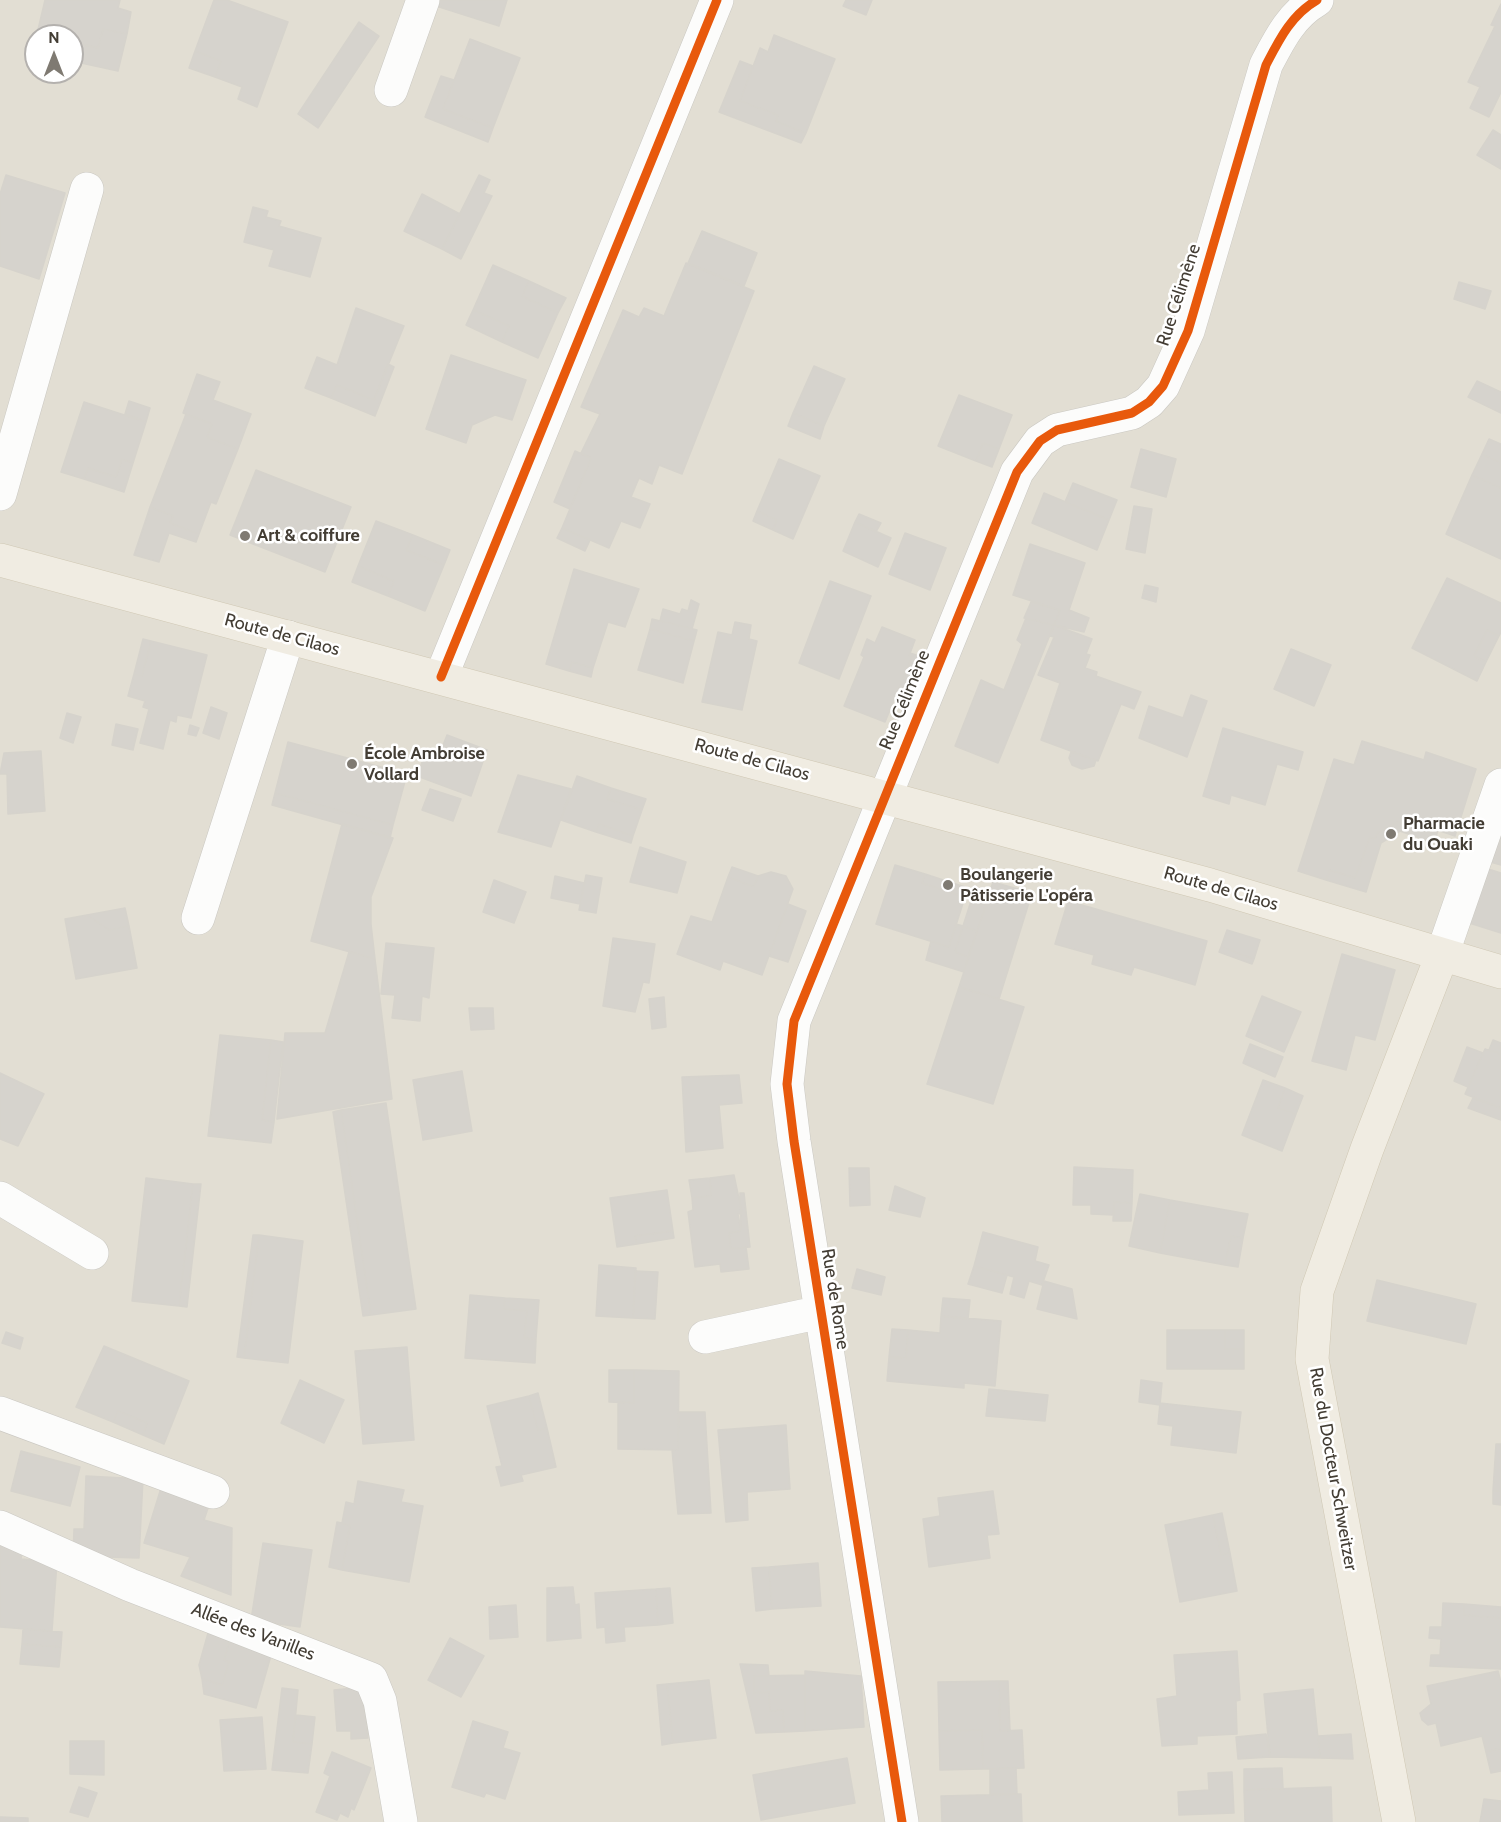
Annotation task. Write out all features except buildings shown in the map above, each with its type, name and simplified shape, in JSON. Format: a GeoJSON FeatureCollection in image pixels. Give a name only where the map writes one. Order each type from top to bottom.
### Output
{"type":"FeatureCollection","features":[{"type":"Feature","properties":{"kind":"main road","name":"Route de Cilaos"},"geometry":{"type":"LineString","coordinates":[[0,560],[884,795],[1210,885],[1501,972]]}},
{"type":"Feature","properties":{"kind":"main road","name":"Rue du Docteur Schweitzer"},"geometry":{"type":"LineString","coordinates":[[1399,1822],[1312,1359],[1317,1291],[1367,1149],[1442,955]]}},
{"type":"Feature","properties":{"kind":"street"},"geometry":{"type":"LineString","coordinates":[[391,90],[423,0]]}},
{"type":"Feature","properties":{"kind":"street"},"geometry":{"type":"LineString","coordinates":[[441,677],[717,0]]}},
{"type":"Feature","properties":{"kind":"street","name":"Rue Célimène"},"geometry":{"type":"LineString","coordinates":[[884,795],[1017,472],[1040,441],[1057,430],[1132,413],[1149,402],[1163,386],[1188,331],[1266,65],[1284,29],[1305,6],[1317,0]]}},
{"type":"Feature","properties":{"kind":"street"},"geometry":{"type":"LineString","coordinates":[[0,494],[87,189]]}},
{"type":"Feature","properties":{"kind":"street"},"geometry":{"type":"LineString","coordinates":[[198,918],[288,637]]}},
{"type":"Feature","properties":{"kind":"street"},"geometry":{"type":"LineString","coordinates":[[1442,955],[1501,785]]}},
{"type":"Feature","properties":{"kind":"street","name":"Rue de Rome"},"geometry":{"type":"LineString","coordinates":[[884,795],[794,1020],[787,1084],[902,1822]]}},
{"type":"Feature","properties":{"kind":"street"},"geometry":{"type":"LineString","coordinates":[[0,1198],[92,1253]]}},
{"type":"Feature","properties":{"kind":"street","name":"Rue de Rome"},"geometry":{"type":"LineString","coordinates":[[705,1337],[821,1312]]}},
{"type":"Feature","properties":{"kind":"street"},"geometry":{"type":"LineString","coordinates":[[0,1413],[213,1492]]}},
{"type":"Feature","properties":{"kind":"street","name":"Allée des Vanilles"},"geometry":{"type":"LineString","coordinates":[[0,1527],[130,1585],[371,1679],[380,1701],[400,1822]]}},
{"type":"Feature","properties":{"kind":"shaded area"},"geometry":{"type":"Polygon","coordinates":[[[0,0],[1501,0],[1501,1822],[0,1822],[0,0]]]}},
{"type":"Feature","properties":{"kind":"cycle path"},"geometry":{"type":"LineString","coordinates":[[441,677],[717,0]]}},
{"type":"Feature","properties":{"kind":"cycle path"},"geometry":{"type":"LineString","coordinates":[[902,1822],[794,1141],[787,1084],[794,1021],[1017,472],[1040,441],[1057,430],[1132,413],[1149,402],[1163,386],[1188,331],[1266,65],[1281,37],[1293,21],[1317,0]]}},
{"type":"Feature","properties":{"kind":"place","name":"Art & coiffure"},"geometry":{"type":"Point","coordinates":[245,536]}},
{"type":"Feature","properties":{"kind":"place","name":"École Ambroise Vollard"},"geometry":{"type":"Point","coordinates":[352,764]}},
{"type":"Feature","properties":{"kind":"place","name":"Pharmacie du Ouaki"},"geometry":{"type":"Point","coordinates":[1391,834]}},
{"type":"Feature","properties":{"kind":"place","name":"Boulangerie Pâtisserie L'opéra"},"geometry":{"type":"Point","coordinates":[948,885]}}]}
